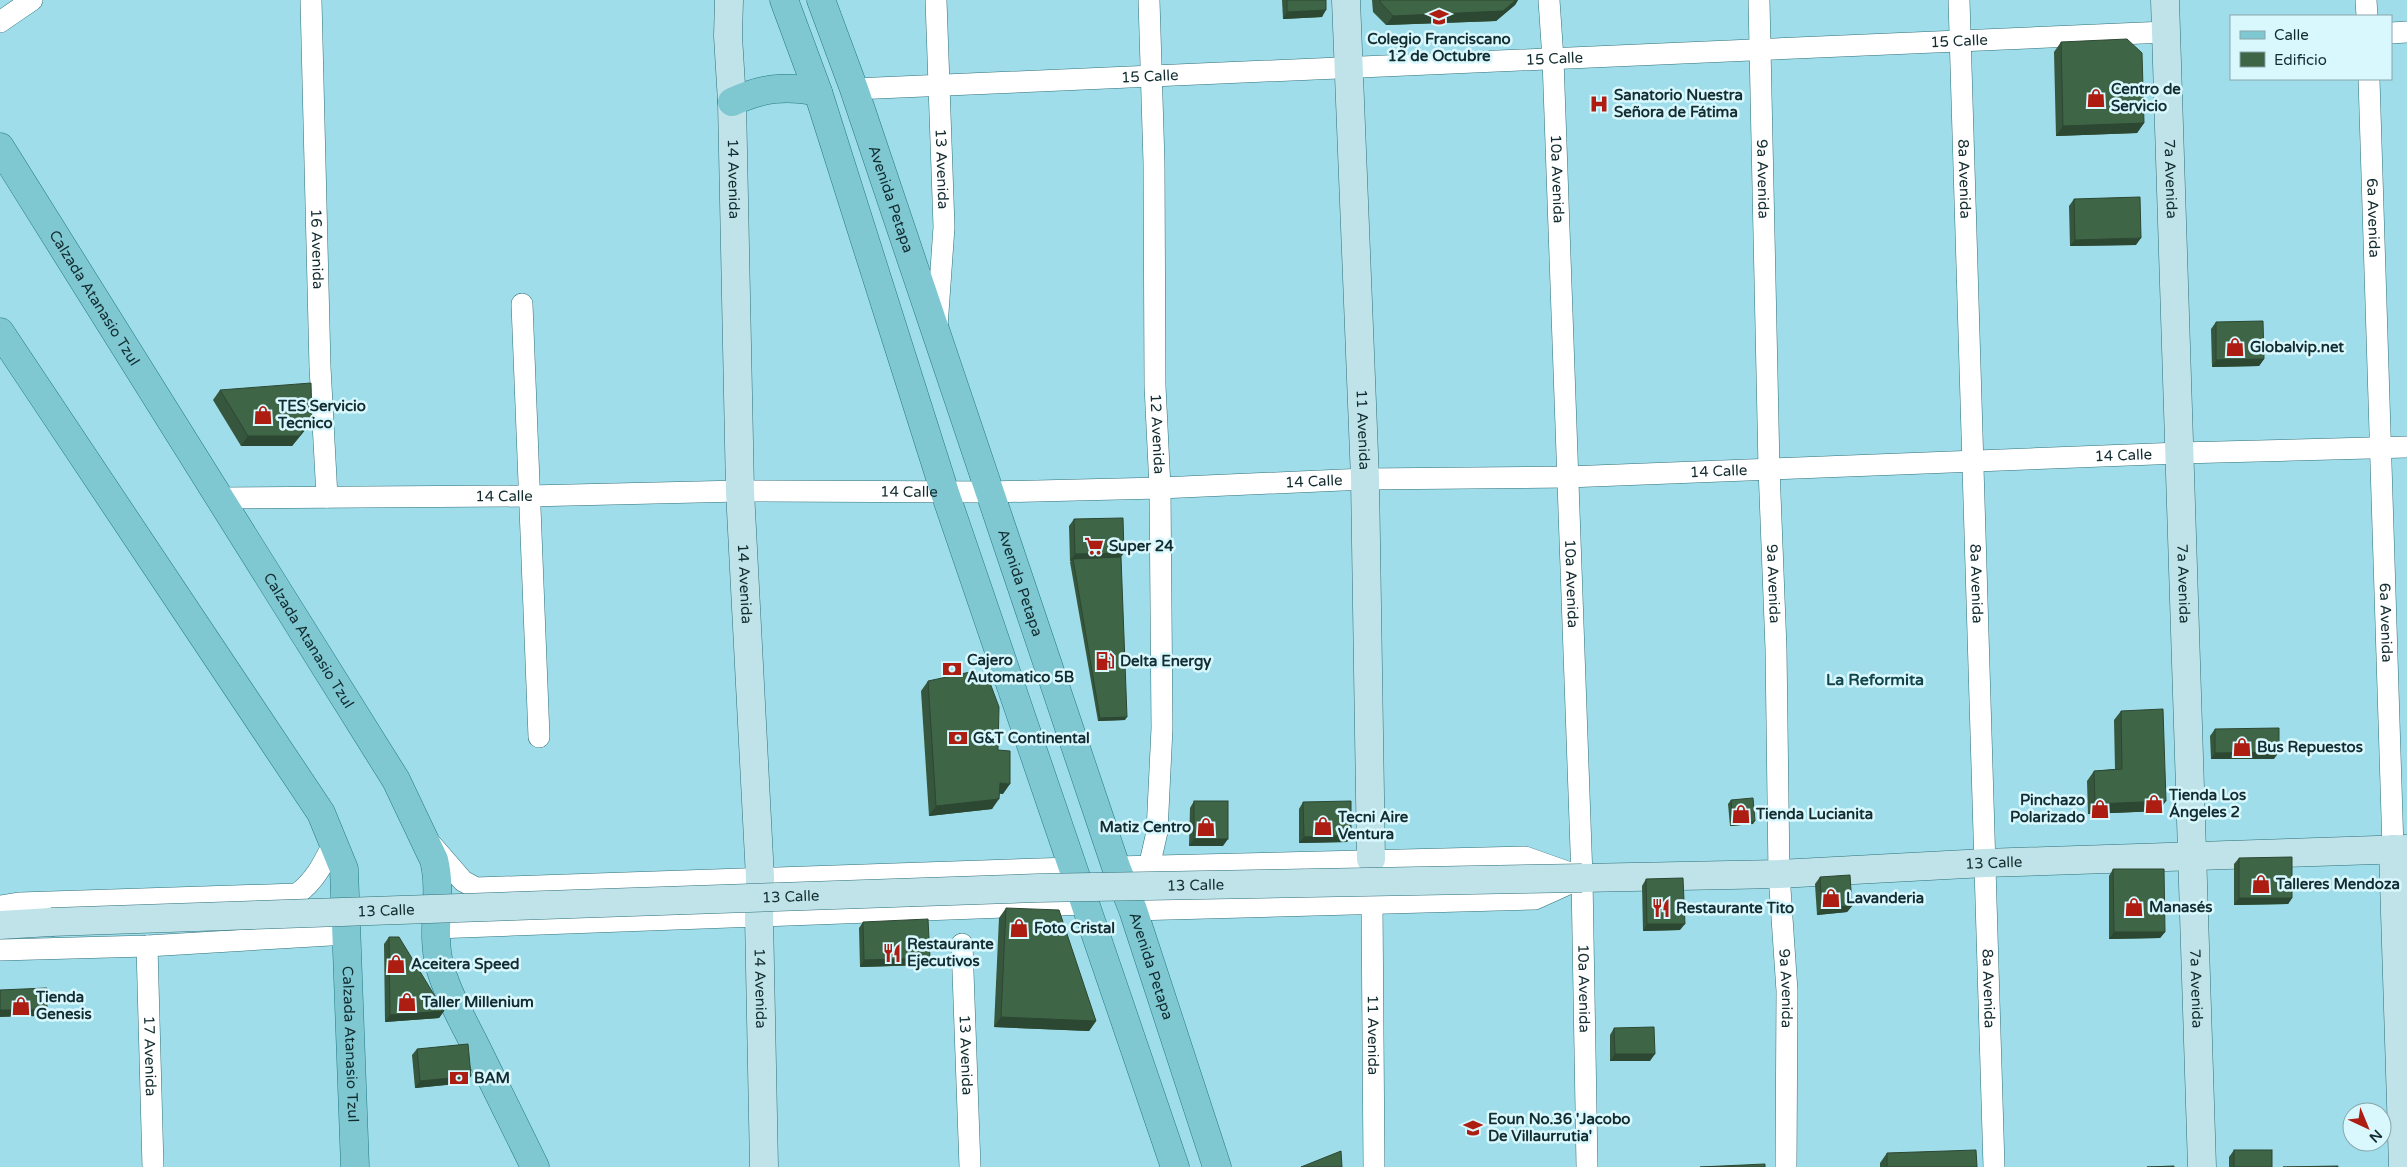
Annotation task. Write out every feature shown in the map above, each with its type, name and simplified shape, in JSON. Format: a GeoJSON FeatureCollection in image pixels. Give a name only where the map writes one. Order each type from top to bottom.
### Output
{"type":"FeatureCollection","features":[{"type":"Feature","properties":{"kind":"main road","name":"14 Avenida"},"geometry":{"type":"LineString","coordinates":[[729,0],[728,36],[732,102],[740,491],[760,878],[759,917],[764,1167]]}},
{"type":"Feature","properties":{"kind":"main road"},"geometry":{"type":"LineString","coordinates":[[784,0],[818,92],[944,493],[1175,1167]]}},
{"type":"Feature","properties":{"kind":"main road","name":"Avenida Petapa"},"geometry":{"type":"LineString","coordinates":[[821,0],[854,88],[936,337],[1116,866],[1133,910],[1217,1167]]}},
{"type":"Feature","properties":{"kind":"main road","name":"11 Avenida"},"geometry":{"type":"LineString","coordinates":[[1346,0],[1365,479],[1371,859]]}},
{"type":"Feature","properties":{"kind":"main road","name":"7a Avenida"},"geometry":{"type":"LineString","coordinates":[[2166,0],[2202,1167]]}},
{"type":"Feature","properties":{"kind":"main road"},"geometry":{"type":"LineString","coordinates":[[732,102],[752,92],[774,87],[797,87],[818,92]]}},
{"type":"Feature","properties":{"kind":"main road","name":"Calzada Atanasio Tzul"},"geometry":{"type":"LineString","coordinates":[[0,147],[396,780],[434,860],[438,873],[438,901],[435,928],[440,966],[452,999],[535,1167]]}},
{"type":"Feature","properties":{"kind":"main road","name":"Calzada Atanasio Tzul"},"geometry":{"type":"LineString","coordinates":[[0,332],[321,813],[334,842],[344,869],[355,1167]]}},
{"type":"Feature","properties":{"kind":"main road","name":"13 Calle"},"geometry":{"type":"LineString","coordinates":[[0,925],[1038,888],[1779,874],[1985,863],[2400,849]]}},
{"type":"Feature","properties":{"kind":"main road","name":"6a Avenida"},"geometry":{"type":"LineString","coordinates":[[2400,849],[2403,1167]]}},
{"type":"Feature","properties":{"kind":"street"},"geometry":{"type":"LineString","coordinates":[[0,22],[32,0]]}},
{"type":"Feature","properties":{"kind":"street","name":"16 Avenida"},"geometry":{"type":"LineString","coordinates":[[311,0],[320,367],[327,497]]}},
{"type":"Feature","properties":{"kind":"street","name":"13 Avenida"},"geometry":{"type":"LineString","coordinates":[[936,0],[944,227],[936,337]]}},
{"type":"Feature","properties":{"kind":"street","name":"12 Avenida"},"geometry":{"type":"LineString","coordinates":[[1148,0],[1154,172],[1155,386],[1160,488],[1162,728],[1157,832],[1149,867]]}},
{"type":"Feature","properties":{"kind":"street","name":"10a Avenida"},"geometry":{"type":"LineString","coordinates":[[1549,0],[1553,59],[1582,878],[1587,1167]]}},
{"type":"Feature","properties":{"kind":"street","name":"9a Avenida"},"geometry":{"type":"LineString","coordinates":[[1759,0],[1769,468],[1776,649],[1779,874],[1787,991],[1786,1167]]}},
{"type":"Feature","properties":{"kind":"street","name":"8a Avenida"},"geometry":{"type":"LineString","coordinates":[[1959,0],[1994,1167]]}},
{"type":"Feature","properties":{"kind":"street"},"geometry":{"type":"LineString","coordinates":[[2366,0],[2367,15]]}},
{"type":"Feature","properties":{"kind":"street","name":"15 Calle"},"geometry":{"type":"LineString","coordinates":[[854,88],[2166,32]]}},
{"type":"Feature","properties":{"kind":"street"},"geometry":{"type":"LineString","coordinates":[[2392,33],[2407,32]]}},
{"type":"Feature","properties":{"kind":"street","name":"6a Avenida"},"geometry":{"type":"LineString","coordinates":[[2369,80],[2381,447],[2400,849]]}},
{"type":"Feature","properties":{"kind":"street"},"geometry":{"type":"LineString","coordinates":[[522,304],[539,738]]}},
{"type":"Feature","properties":{"kind":"street","name":"14 Calle"},"geometry":{"type":"LineString","coordinates":[[220,498],[529,496],[740,491],[990,492],[1160,488],[1365,479],[1567,477],[2180,453],[2407,447]]}},
{"type":"Feature","properties":{"kind":"street","name":"13 Calle"},"geometry":{"type":"LineString","coordinates":[[419,830],[464,882],[476,888],[1072,868]]}},
{"type":"Feature","properties":{"kind":"street"},"geometry":{"type":"LineString","coordinates":[[0,906],[297,894],[308,886],[323,865],[334,842]]}},
{"type":"Feature","properties":{"kind":"street","name":"13 Calle"},"geometry":{"type":"LineString","coordinates":[[1116,866],[1149,867],[1371,859],[1525,857],[1582,878]]}},
{"type":"Feature","properties":{"kind":"street","name":"13 Calle"},"geometry":{"type":"LineString","coordinates":[[1133,910],[1535,899],[1582,878]]}},
{"type":"Feature","properties":{"kind":"street","name":"11 Avenida"},"geometry":{"type":"LineString","coordinates":[[1372,903],[1374,1167]]}},
{"type":"Feature","properties":{"kind":"street","name":"13 Calle"},"geometry":{"type":"LineString","coordinates":[[435,928],[1085,904]]}},
{"type":"Feature","properties":{"kind":"street","name":"13 Calle"},"geometry":{"type":"LineString","coordinates":[[0,950],[147,946],[347,934]]}},
{"type":"Feature","properties":{"kind":"street","name":"13 Avenida"},"geometry":{"type":"LineString","coordinates":[[962,944],[970,1167]]}},
{"type":"Feature","properties":{"kind":"street","name":"17 Avenida"},"geometry":{"type":"LineString","coordinates":[[147,946],[153,1167]]}},
{"type":"Feature","properties":{"kind":"building"},"geometry":{"type":"Polygon","coordinates":[[[1287,0],[1326,0],[1326,10],[1287,12],[1287,0]]]}},
{"type":"Feature","properties":{"kind":"building"},"geometry":{"type":"Polygon","coordinates":[[[1380,0],[1516,0],[1503,11],[1393,16],[1380,0]]]}},
{"type":"Feature","properties":{"kind":"building","name":"Centro de Servicio"},"geometry":{"type":"Polygon","coordinates":[[[2127,39],[2142,53],[2144,123],[2063,126],[2061,42],[2127,39]]]}},
{"type":"Feature","properties":{"kind":"building"},"geometry":{"type":"Polygon","coordinates":[[[2140,197],[2141,238],[2075,240],[2074,199],[2140,197]]]}},
{"type":"Feature","properties":{"kind":"building","name":"Globalvip.net"},"geometry":{"type":"Polygon","coordinates":[[[2263,321],[2264,359],[2216,360],[2216,322],[2263,321]]]}},
{"type":"Feature","properties":{"kind":"building","name":"TES Servicio Tecnico"},"geometry":{"type":"Polygon","coordinates":[[[311,383],[312,420],[299,436],[248,436],[220,390],[311,383]]]}},
{"type":"Feature","properties":{"kind":"building","name":"Super 24"},"geometry":{"type":"Polygon","coordinates":[[[1123,518],[1124,553],[1075,554],[1074,519],[1123,518]]]}},
{"type":"Feature","properties":{"kind":"building","name":"Delta Energy"},"geometry":{"type":"Polygon","coordinates":[[[1121,557],[1127,717],[1100,718],[1073,559],[1121,557]]]}},
{"type":"Feature","properties":{"kind":"building","name":"G&T Continental"},"geometry":{"type":"Polygon","coordinates":[[[975,671],[990,683],[999,707],[998,750],[1010,751],[1010,784],[1000,783],[999,799],[936,806],[928,681],[975,671]]]}},
{"type":"Feature","properties":{"kind":"building"},"geometry":{"type":"Polygon","coordinates":[[[2163,709],[2166,801],[2095,804],[2094,771],[2122,769],[2121,711],[2163,709]]]}},
{"type":"Feature","properties":{"kind":"building","name":"Bus Repuestos"},"geometry":{"type":"Polygon","coordinates":[[[2279,728],[2279,752],[2215,753],[2215,729],[2279,728]]]}},
{"type":"Feature","properties":{"kind":"building","name":"Tienda Lucianita"},"geometry":{"type":"Polygon","coordinates":[[[1753,798],[1755,821],[1733,823],[1731,800],[1753,798]]]}},
{"type":"Feature","properties":{"kind":"building","name":"Matiz Centro"},"geometry":{"type":"Polygon","coordinates":[[[1194,801],[1228,801],[1228,839],[1194,839],[1194,801]]]}},
{"type":"Feature","properties":{"kind":"building","name":"Tecni Aire Ventura"},"geometry":{"type":"Polygon","coordinates":[[[1351,801],[1351,835],[1304,837],[1303,802],[1351,801]]]}},
{"type":"Feature","properties":{"kind":"building","name":"Talleres Mendoza"},"geometry":{"type":"Polygon","coordinates":[[[2292,857],[2292,898],[2239,898],[2239,858],[2292,857]]]}},
{"type":"Feature","properties":{"kind":"building","name":"Manasés"},"geometry":{"type":"Polygon","coordinates":[[[2113,869],[2164,869],[2165,932],[2114,932],[2113,869]]]}},
{"type":"Feature","properties":{"kind":"building","name":"Lavanderia"},"geometry":{"type":"Polygon","coordinates":[[[1850,875],[1852,906],[1822,908],[1820,877],[1850,875]]]}},
{"type":"Feature","properties":{"kind":"building","name":"Restaurante Tito"},"geometry":{"type":"Polygon","coordinates":[[[1683,878],[1685,924],[1647,924],[1646,879],[1683,878]]]}},
{"type":"Feature","properties":{"kind":"building"},"geometry":{"type":"Polygon","coordinates":[[[1006,908],[1059,910],[1096,1021],[1001,1017],[1006,908]]]}},
{"type":"Feature","properties":{"kind":"building","name":"Restaurante Ejecutivos"},"geometry":{"type":"Polygon","coordinates":[[[928,919],[930,958],[864,960],[863,922],[928,919]]]}},
{"type":"Feature","properties":{"kind":"building"},"geometry":{"type":"Polygon","coordinates":[[[389,937],[399,937],[444,1011],[390,1015],[389,937]]]}},
{"type":"Feature","properties":{"kind":"building","name":"Tienda Genesis"},"geometry":{"type":"Polygon","coordinates":[[[47,988],[47,1009],[0,1010],[0,990],[47,988]]]}},
{"type":"Feature","properties":{"kind":"building"},"geometry":{"type":"Polygon","coordinates":[[[1654,1027],[1655,1054],[1615,1054],[1614,1028],[1654,1027]]]}},
{"type":"Feature","properties":{"kind":"building"},"geometry":{"type":"Polygon","coordinates":[[[468,1044],[471,1076],[420,1081],[417,1049],[468,1044]]]}},
{"type":"Feature","properties":{"kind":"building"},"geometry":{"type":"Polygon","coordinates":[[[1976,1150],[1977,1167],[1887,1167],[1887,1153],[1976,1150]]]}},
{"type":"Feature","properties":{"kind":"building"},"geometry":{"type":"Polygon","coordinates":[[[2234,1150],[2272,1150],[2272,1167],[2234,1167],[2234,1150]]]}},
{"type":"Feature","properties":{"kind":"building"},"geometry":{"type":"Polygon","coordinates":[[[1341,1151],[1342,1167],[1301,1167],[1341,1151]]]}},
{"type":"Feature","properties":{"kind":"building"},"geometry":{"type":"Polygon","coordinates":[[[1765,1164],[1765,1167],[1700,1167],[1765,1164]]]}},
{"type":"Feature","properties":{"kind":"building"},"geometry":{"type":"Polygon","coordinates":[[[2338,1166],[2338,1167],[2283,1167],[2338,1166]]]}},
{"type":"Feature","properties":{"kind":"place","name":"Colegio Franciscano 12 de Octubre"},"geometry":{"type":"Point","coordinates":[1439,17]}},
{"type":"Feature","properties":{"kind":"place","name":"Centro de Servicio"},"geometry":{"type":"Point","coordinates":[2096,98]}},
{"type":"Feature","properties":{"kind":"place","name":"Sanatorio Nuestra Señora de Fátima"},"geometry":{"type":"Point","coordinates":[1599,104]}},
{"type":"Feature","properties":{"kind":"place","name":"Globalvip.net"},"geometry":{"type":"Point","coordinates":[2235,347]}},
{"type":"Feature","properties":{"kind":"place","name":"TES Servicio Tecnico"},"geometry":{"type":"Point","coordinates":[263,415]}},
{"type":"Feature","properties":{"kind":"place","name":"Super 24"},"geometry":{"type":"Point","coordinates":[1094,546]}},
{"type":"Feature","properties":{"kind":"place","name":"Delta Energy"},"geometry":{"type":"Point","coordinates":[1105,661]}},
{"type":"Feature","properties":{"kind":"place","name":"Cajero Automatico 5B"},"geometry":{"type":"Point","coordinates":[952,669]}},
{"type":"Feature","properties":{"kind":"place","name":"G&T Continental"},"geometry":{"type":"Point","coordinates":[958,738]}},
{"type":"Feature","properties":{"kind":"place","name":"Bus Repuestos"},"geometry":{"type":"Point","coordinates":[2242,747]}},
{"type":"Feature","properties":{"kind":"place","name":"Tienda Los Ángeles 2"},"geometry":{"type":"Point","coordinates":[2154,804]}},
{"type":"Feature","properties":{"kind":"place","name":"Pinchazo Polarizado"},"geometry":{"type":"Point","coordinates":[2100,809]}},
{"type":"Feature","properties":{"kind":"place","name":"Tienda Lucianita"},"geometry":{"type":"Point","coordinates":[1741,814]}},
{"type":"Feature","properties":{"kind":"place","name":"Tecni Aire Ventura"},"geometry":{"type":"Point","coordinates":[1323,826]}},
{"type":"Feature","properties":{"kind":"place","name":"Matiz Centro"},"geometry":{"type":"Point","coordinates":[1206,827]}},
{"type":"Feature","properties":{"kind":"place","name":"Talleres Mendoza"},"geometry":{"type":"Point","coordinates":[2261,884]}},
{"type":"Feature","properties":{"kind":"place","name":"Lavanderia"},"geometry":{"type":"Point","coordinates":[1831,898]}},
{"type":"Feature","properties":{"kind":"place","name":"Manasés"},"geometry":{"type":"Point","coordinates":[2134,907]}},
{"type":"Feature","properties":{"kind":"place","name":"Restaurante Tito"},"geometry":{"type":"Point","coordinates":[1661,908]}},
{"type":"Feature","properties":{"kind":"place","name":"Foto Cristal"},"geometry":{"type":"Point","coordinates":[1019,928]}},
{"type":"Feature","properties":{"kind":"place","name":"Restaurante Ejecutivos"},"geometry":{"type":"Point","coordinates":[892,953]}},
{"type":"Feature","properties":{"kind":"place","name":"Aceitera Speed"},"geometry":{"type":"Point","coordinates":[396,964]}},
{"type":"Feature","properties":{"kind":"place","name":"Taller Millenium"},"geometry":{"type":"Point","coordinates":[407,1002]}},
{"type":"Feature","properties":{"kind":"place","name":"Tienda Genesis"},"geometry":{"type":"Point","coordinates":[21,1006]}},
{"type":"Feature","properties":{"kind":"place","name":"BAM"},"geometry":{"type":"Point","coordinates":[459,1078]}},
{"type":"Feature","properties":{"kind":"place","name":"Eoun No.36 'Jacobo De Villaurrutia'"},"geometry":{"type":"Point","coordinates":[1473,1128]}},
{"type":"Feature","properties":{"kind":"district","name":"La Reformita"},"geometry":{"type":"Point","coordinates":[1875,680]}}]}
